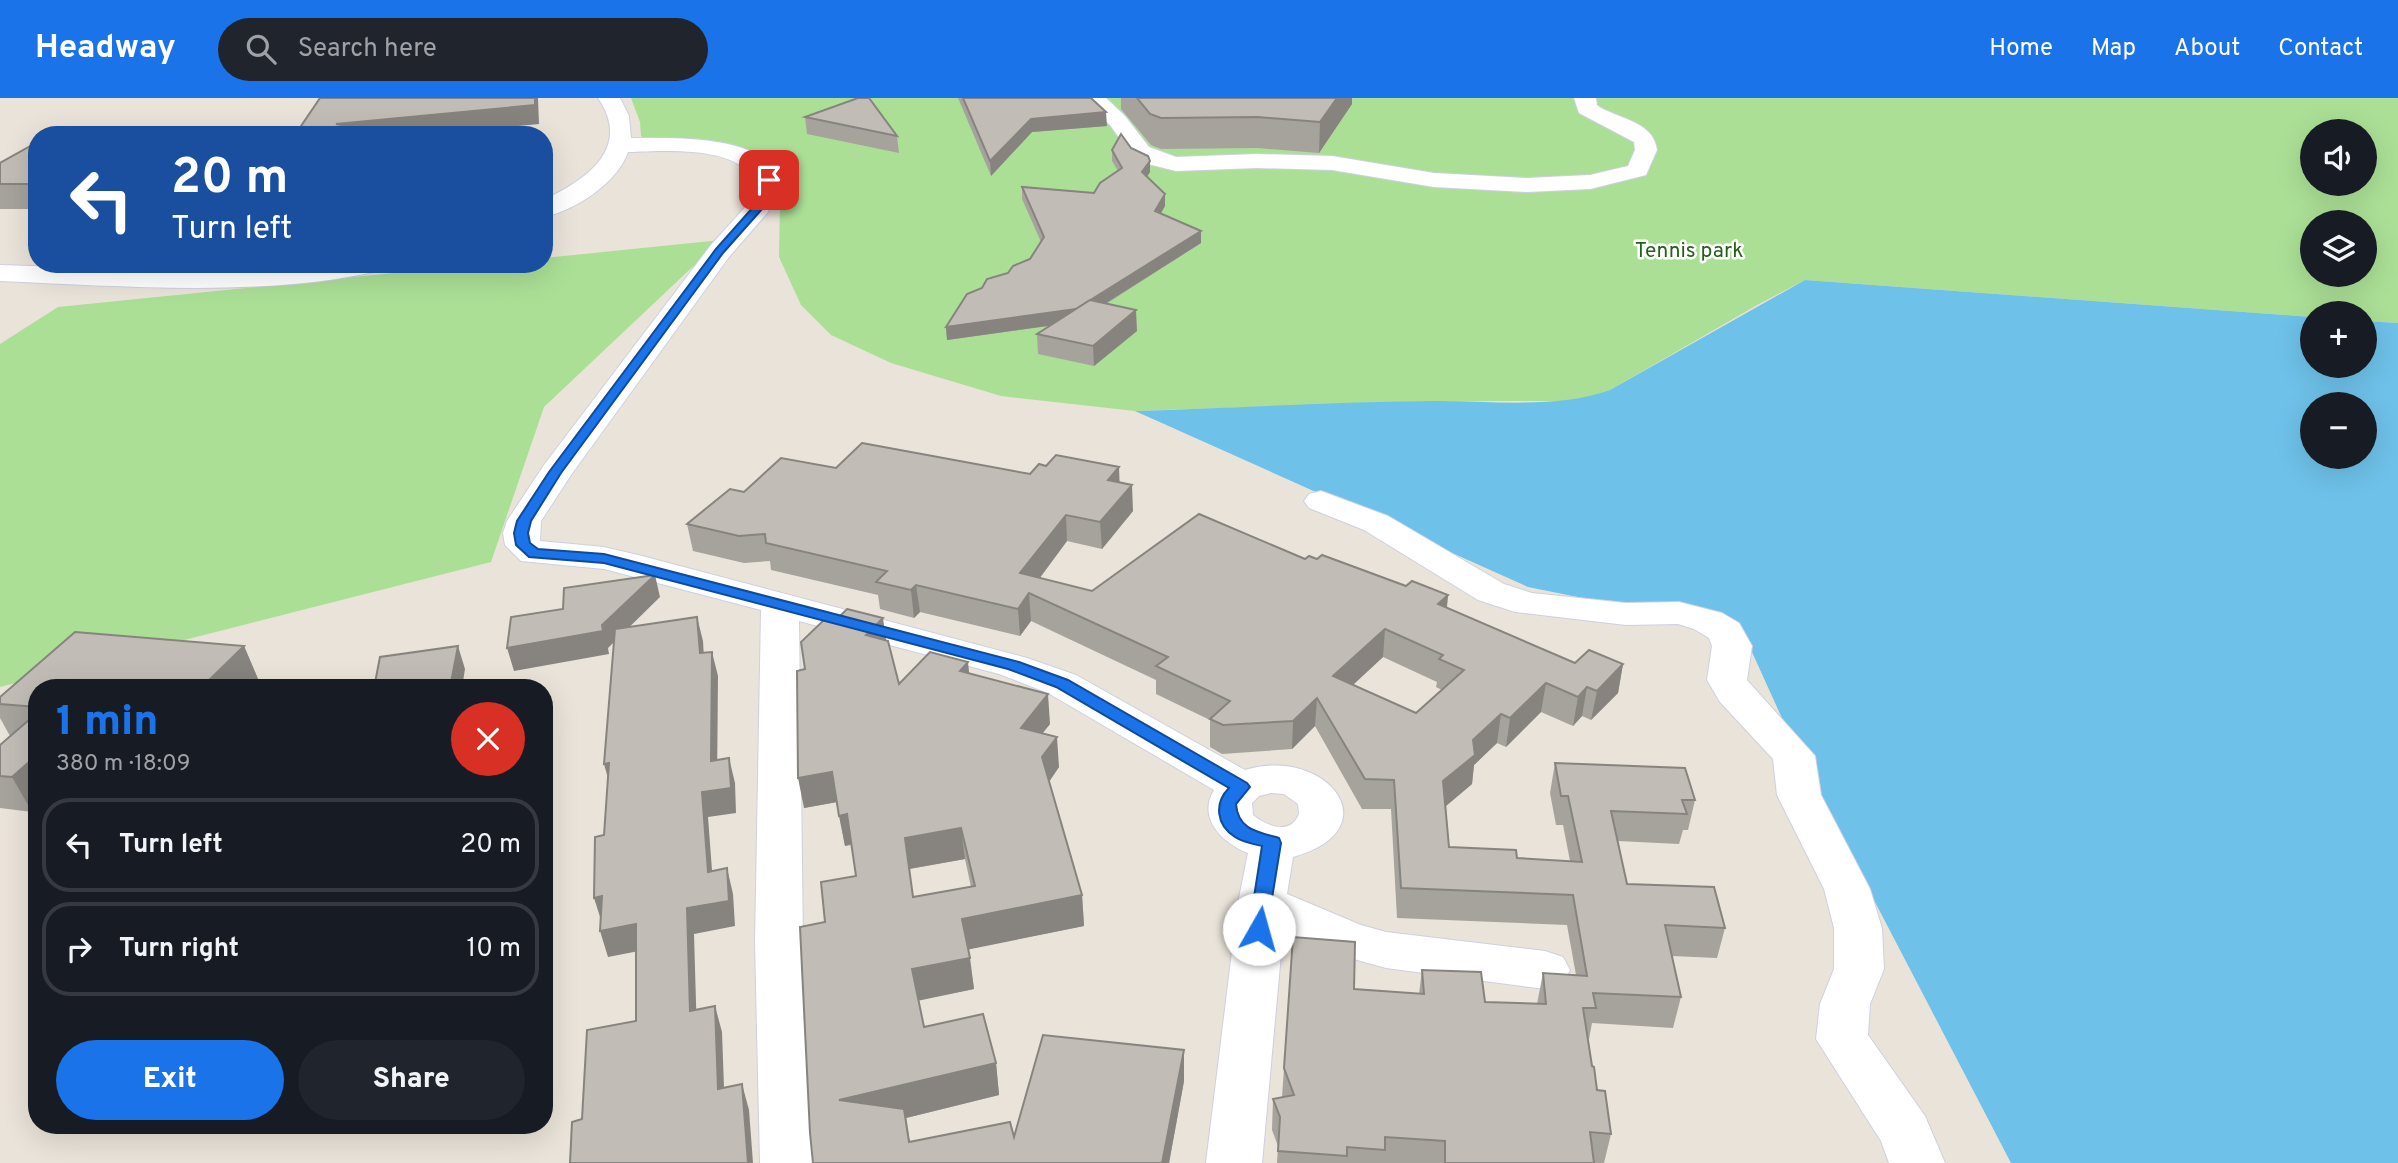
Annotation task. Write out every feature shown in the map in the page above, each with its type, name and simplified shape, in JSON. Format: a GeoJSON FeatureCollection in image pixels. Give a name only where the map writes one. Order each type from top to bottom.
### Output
{"type":"FeatureCollection","features":[{"type":"Feature","properties":{"kind":"street"},"geometry":{"type":"LineString","coordinates":[[553,205],[589,185],[607,169],[620,145],[620,119],[609,98]]}},
{"type":"Feature","properties":{"kind":"street"},"geometry":{"type":"LineString","coordinates":[[1101,100],[1137,150],[1146,156],[1178,166],[1262,161],[1335,164],[1449,182],[1490,183],[1575,183],[1626,176],[1638,170],[1646,150],[1645,140],[1626,127],[1593,113],[1587,108],[1585,98]]}},
{"type":"Feature","properties":{"kind":"street"},"geometry":{"type":"LineString","coordinates":[[620,145],[692,146],[737,154],[750,159],[764,172],[769,186],[759,207],[720,251],[555,472],[524,521],[521,533],[523,545],[534,553],[604,558],[1013,666],[1062,684],[1241,787]]}},
{"type":"Feature","properties":{"kind":"street"},"geometry":{"type":"LineString","coordinates":[[0,273],[198,281],[312,273]]}},
{"type":"Feature","properties":{"kind":"street"},"geometry":{"type":"LineString","coordinates":[[0,285],[69,276]]}},
{"type":"Feature","properties":{"kind":"street"},"geometry":{"type":"LineString","coordinates":[[1321,501],[1376,523],[1491,592],[1528,604],[1626,614],[1679,613],[1708,621],[1725,631],[1732,646],[1727,680],[1734,694],[1794,756],[1799,796],[1847,889],[1858,928],[1859,969],[1845,1004],[1842,1039],[1906,1132],[1917,1163]]}},
{"type":"Feature","properties":{"kind":"street"},"geometry":{"type":"LineString","coordinates":[[780,603],[779,942],[788,1163]]}},
{"type":"Feature","properties":{"kind":"street"},"geometry":{"type":"LineString","coordinates":[[1285,779],[1299,783],[1320,800],[1322,820],[1303,838],[1272,843],[1243,834],[1233,825],[1227,804],[1241,787],[1254,781],[1285,779]]}},
{"type":"Feature","properties":{"kind":"street"},"geometry":{"type":"LineString","coordinates":[[1234,1163],[1262,904],[1272,843]]}},
{"type":"Feature","properties":{"kind":"street"},"geometry":{"type":"LineString","coordinates":[[1262,904],[1349,940],[1386,950],[1545,970]]}},
{"type":"Feature","properties":{"kind":"green space","name":"Tennis park"},"geometry":{"type":"Polygon","coordinates":[[[631,98],[2398,98],[2398,323],[2377,322],[2377,301],[2300,301],[2300,316],[1805,280],[1610,390],[1589,397],[1561,401],[1428,401],[1135,411],[1001,396],[891,363],[831,335],[801,305],[779,257],[783,188],[781,173],[749,154],[733,149],[699,143],[645,139],[641,136],[640,122],[631,98]]]}},
{"type":"Feature","properties":{"kind":"green space"},"geometry":{"type":"Polygon","coordinates":[[[721,240],[544,407],[491,562],[0,687],[0,344],[58,307],[393,273],[553,273],[553,257],[721,240]]]}},
{"type":"Feature","properties":{"kind":"water"},"geometry":{"type":"Polygon","coordinates":[[[1805,280],[2300,316],[2300,378],[2377,378],[2377,322],[2398,323],[2398,1163],[2011,1163],[1801,760],[1742,630],[1528,587],[1135,411],[1392,402],[1521,403],[1588,396],[1610,390],[1805,280]]]}},
{"type":"Feature","properties":{"kind":"building"},"geometry":{"type":"Polygon","coordinates":[[[320,98],[535,98],[535,105],[336,124],[347,126],[301,126],[320,98]]]}},
{"type":"Feature","properties":{"kind":"building"},"geometry":{"type":"Polygon","coordinates":[[[858,98],[869,98],[897,136],[805,117],[858,98]]]}},
{"type":"Feature","properties":{"kind":"building"},"geometry":{"type":"Polygon","coordinates":[[[963,98],[1091,98],[1106,112],[1031,119],[990,161],[963,98]]]}},
{"type":"Feature","properties":{"kind":"building"},"geometry":{"type":"Polygon","coordinates":[[[1137,98],[1337,98],[1320,122],[1258,117],[1161,118],[1150,114],[1137,98]]]}},
{"type":"Feature","properties":{"kind":"building"},"geometry":{"type":"Polygon","coordinates":[[[1121,134],[1131,148],[1148,156],[1150,161],[1142,172],[1165,194],[1155,211],[1201,231],[1076,309],[946,327],[967,294],[982,288],[987,279],[1008,273],[1013,266],[1030,259],[1044,237],[1022,187],[1094,193],[1100,183],[1122,168],[1112,150],[1121,134]]]}},
{"type":"Feature","properties":{"kind":"building"},"geometry":{"type":"Polygon","coordinates":[[[28,147],[28,184],[0,184],[0,163],[28,147]]]}},
{"type":"Feature","properties":{"kind":"building"},"geometry":{"type":"Polygon","coordinates":[[[1090,300],[1136,310],[1093,346],[1037,334],[1090,300]]]}},
{"type":"Feature","properties":{"kind":"building"},"geometry":{"type":"Polygon","coordinates":[[[862,443],[1030,474],[1039,464],[1046,466],[1056,455],[1119,467],[1108,480],[1132,485],[1100,522],[1066,515],[1020,573],[1092,591],[1199,514],[1305,559],[1309,556],[1317,559],[1322,555],[1406,586],[1412,581],[1448,595],[1438,604],[1575,663],[1589,650],[1623,664],[1597,691],[1587,687],[1578,697],[1546,683],[1510,718],[1501,714],[1473,740],[1475,755],[1443,781],[1449,847],[1516,850],[1517,858],[1582,862],[1568,796],[1561,796],[1555,763],[1685,768],[1695,800],[1682,800],[1687,814],[1611,811],[1627,884],[1714,887],[1725,928],[1665,925],[1681,997],[1593,993],[1596,1008],[1583,1008],[1597,1090],[1605,1091],[1611,1134],[1590,1132],[1594,1163],[1445,1163],[1445,1141],[1385,1137],[1385,1150],[1347,1147],[1347,1156],[1278,1151],[1280,1117],[1273,1099],[1294,1095],[1284,1068],[1293,937],[1355,942],[1354,989],[1424,994],[1422,970],[1481,972],[1485,1002],[1546,1004],[1543,973],[1587,976],[1573,895],[1401,888],[1394,780],[1365,779],[1317,698],[1293,721],[1223,725],[1210,719],[1230,701],[1156,666],[1168,657],[1029,593],[1018,609],[916,585],[911,590],[876,582],[887,571],[766,543],[765,534],[739,536],[687,524],[730,489],[744,492],[781,458],[836,468],[862,443]],[[1385,629],[1333,676],[1416,713],[1464,670],[1439,659],[1443,655],[1385,629]]]}},
{"type":"Feature","properties":{"kind":"building"},"geometry":{"type":"Polygon","coordinates":[[[655,575],[602,625],[603,631],[507,648],[511,617],[563,609],[564,588],[655,575]]]}},
{"type":"Feature","properties":{"kind":"building"},"geometry":{"type":"Polygon","coordinates":[[[847,609],[883,618],[866,635],[888,641],[899,684],[930,652],[968,662],[960,671],[1048,694],[1021,728],[1057,737],[1042,757],[1082,895],[962,919],[970,958],[912,969],[924,1027],[983,1014],[996,1063],[839,1100],[904,1109],[909,1142],[1010,1122],[1014,1137],[1043,1035],[1184,1050],[1162,1163],[813,1163],[800,927],[825,922],[821,882],[856,876],[847,814],[839,816],[832,772],[798,778],[797,671],[805,669],[801,642],[827,617],[837,619],[847,609]],[[961,828],[905,838],[913,897],[975,886],[961,828]]]}},
{"type":"Feature","properties":{"kind":"building"},"geometry":{"type":"Polygon","coordinates":[[[697,617],[700,653],[712,652],[711,761],[729,758],[731,788],[702,792],[708,872],[727,868],[729,901],[687,908],[690,1011],[715,1006],[718,1089],[742,1084],[748,1163],[570,1163],[572,1122],[582,1119],[587,1030],[636,1021],[636,924],[600,931],[602,896],[594,898],[595,837],[604,835],[609,763],[604,764],[615,629],[697,617]]]}},
{"type":"Feature","properties":{"kind":"building"},"geometry":{"type":"Polygon","coordinates":[[[75,632],[244,646],[210,679],[28,679],[28,706],[0,704],[0,697],[75,632]]]}},
{"type":"Feature","properties":{"kind":"building"},"geometry":{"type":"Polygon","coordinates":[[[458,646],[452,679],[376,679],[380,657],[458,646]]]}},
{"type":"Feature","properties":{"kind":"building"},"geometry":{"type":"Polygon","coordinates":[[[28,721],[28,763],[12,777],[0,776],[0,745],[28,721]]]}},
{"type":"Feature","properties":{"kind":"route"},"geometry":{"type":"LineString","coordinates":[[769,180],[766,197],[759,207],[720,251],[587,425],[555,472],[524,521],[521,533],[523,545],[534,553],[604,558],[642,567],[906,636],[1013,666],[1062,684],[1241,787],[1227,804],[1233,825],[1256,840],[1272,843],[1259,929]]}}]}
